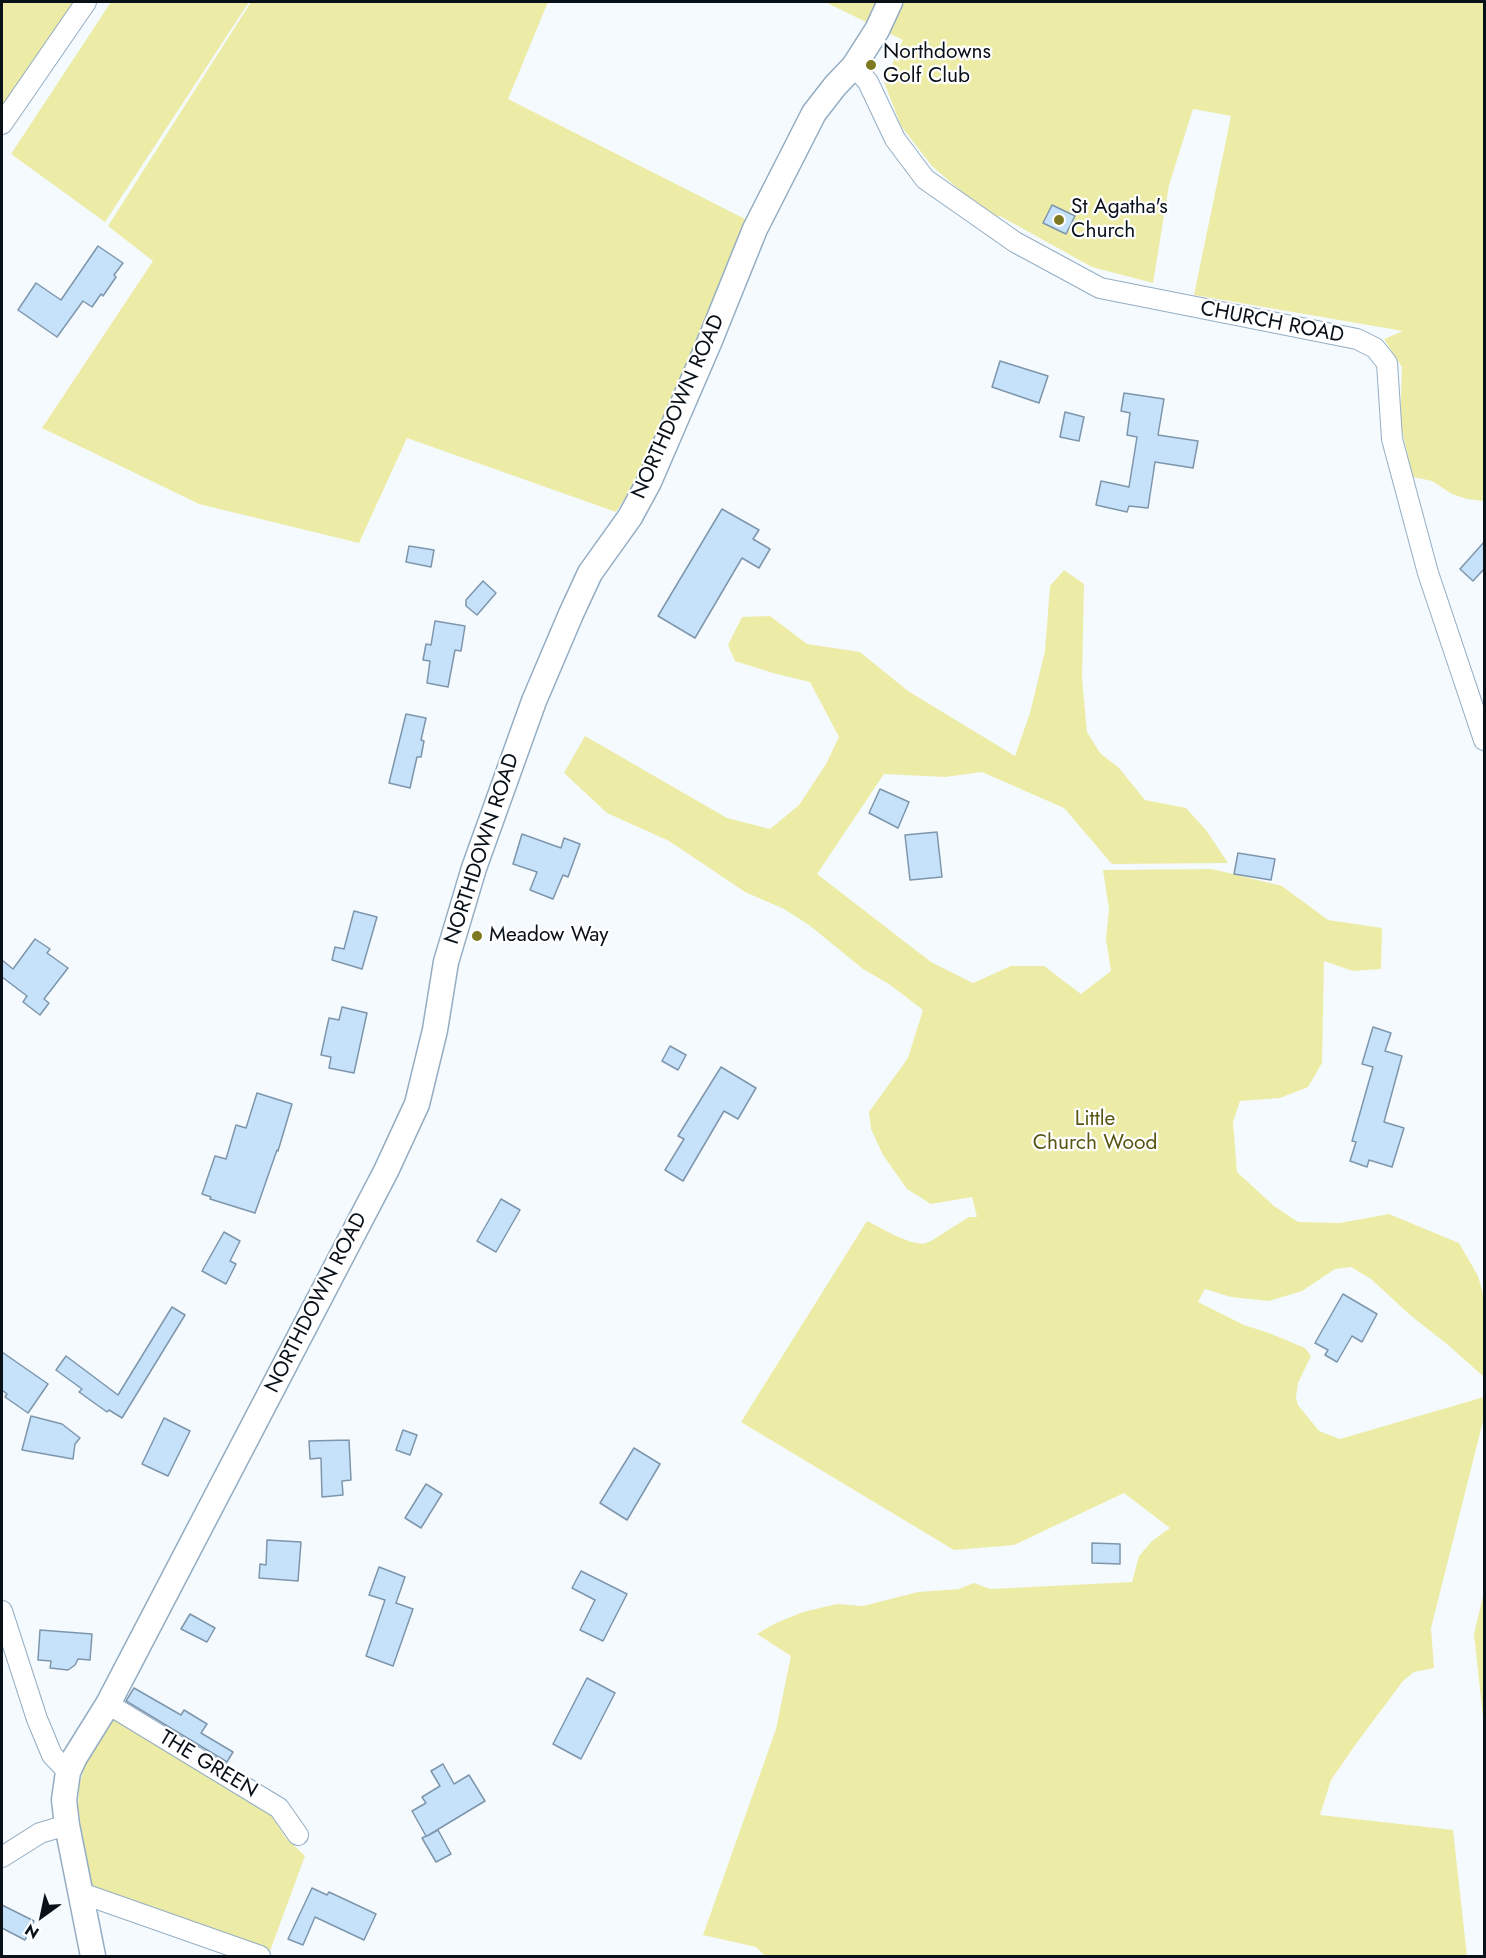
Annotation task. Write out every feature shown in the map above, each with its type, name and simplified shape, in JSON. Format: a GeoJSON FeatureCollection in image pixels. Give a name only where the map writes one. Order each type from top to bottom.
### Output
{"type":"FeatureCollection","features":[{"type":"Feature","properties":{"kind":"street"},"geometry":{"type":"LineString","coordinates":[[2,124],[86,2]]}},
{"type":"Feature","properties":{"kind":"street","name":"NORTHDOWN ROAD"},"geometry":{"type":"LineString","coordinates":[[68,1772],[108,1704],[391,1162],[417,1104],[435,1030],[446,962],[474,868],[538,690],[590,573],[630,518],[649,482],[755,229],[814,113],[854,66],[877,30],[890,2]]}},
{"type":"Feature","properties":{"kind":"street","name":"CHURCH ROAD"},"geometry":{"type":"LineString","coordinates":[[854,66],[868,82],[895,139],[926,179],[1015,242],[1100,288],[1357,339],[1375,348],[1387,363],[1392,439],[1428,573],[1485,740]]}},
{"type":"Feature","properties":{"kind":"street"},"geometry":{"type":"LineString","coordinates":[[2,1611],[51,1755],[68,1772],[64,1800],[67,1825],[93,1956]]}},
{"type":"Feature","properties":{"kind":"street","name":"THE GREEN"},"geometry":{"type":"LineString","coordinates":[[108,1704],[279,1808],[298,1835]]}},
{"type":"Feature","properties":{"kind":"street"},"geometry":{"type":"LineString","coordinates":[[2,1857],[40,1833],[67,1825]]}},
{"type":"Feature","properties":{"kind":"street"},"geometry":{"type":"LineString","coordinates":[[81,1893],[260,1956]]}},
{"type":"Feature","properties":{"kind":"green space"},"geometry":{"type":"Polygon","coordinates":[[[2,2],[83,2],[2,119],[2,2]]]}},
{"type":"Feature","properties":{"kind":"green space"},"geometry":{"type":"Polygon","coordinates":[[[111,2],[249,2],[105,222],[11,154],[111,2]]]}},
{"type":"Feature","properties":{"kind":"green space"},"geometry":{"type":"Polygon","coordinates":[[[251,2],[548,2],[508,99],[749,221],[648,463],[616,512],[407,438],[359,543],[199,504],[42,428],[153,261],[108,226],[251,2]]]}},
{"type":"Feature","properties":{"kind":"green space"},"geometry":{"type":"Polygon","coordinates":[[[825,2],[1484,2],[1484,501],[1452,494],[1432,481],[1413,477],[1400,422],[1402,367],[1384,339],[1403,331],[1194,295],[1231,116],[1193,109],[1169,185],[1153,283],[1092,267],[1000,216],[992,218],[932,166],[901,126],[884,82],[903,40],[825,2]]]}},
{"type":"Feature","properties":{"kind":"green space","name":"Little Church Wood"},"geometry":{"type":"Polygon","coordinates":[[[1064,570],[1084,584],[1082,679],[1087,732],[1100,753],[1119,768],[1145,800],[1186,808],[1206,830],[1228,863],[1112,864],[1064,808],[982,772],[945,777],[884,774],[817,874],[931,962],[973,983],[1011,966],[1044,966],[1081,994],[1111,971],[1106,939],[1109,909],[1103,870],[1212,869],[1282,886],[1328,920],[1382,928],[1381,969],[1353,971],[1324,961],[1322,1063],[1308,1087],[1280,1098],[1240,1101],[1233,1122],[1237,1172],[1274,1206],[1298,1222],[1340,1223],[1389,1214],[1459,1243],[1478,1276],[1484,1297],[1484,1377],[1371,1279],[1351,1267],[1335,1269],[1302,1291],[1269,1301],[1231,1297],[1205,1289],[1198,1302],[1244,1325],[1305,1348],[1311,1356],[1298,1383],[1296,1398],[1298,1405],[1319,1431],[1340,1439],[1484,1397],[1484,1417],[1431,1628],[1434,1668],[1414,1672],[1403,1681],[1331,1780],[1320,1815],[1453,1830],[1467,1956],[765,1956],[756,1947],[703,1935],[776,1729],[791,1656],[757,1634],[803,1612],[837,1604],[863,1606],[918,1592],[959,1589],[974,1583],[990,1589],[1132,1582],[1139,1556],[1152,1541],[1170,1528],[1124,1493],[1014,1545],[954,1550],[741,1422],[867,1221],[911,1242],[923,1244],[969,1217],[977,1217],[972,1197],[931,1204],[907,1189],[883,1155],[871,1129],[869,1112],[908,1058],[923,1010],[889,984],[863,969],[809,925],[784,909],[745,892],[669,841],[607,813],[564,773],[585,736],[727,818],[770,829],[799,805],[826,764],[839,737],[810,682],[735,661],[728,645],[742,617],[770,616],[807,644],[860,652],[908,691],[1015,756],[1030,713],[1045,651],[1050,586],[1064,570]]]}},
{"type":"Feature","properties":{"kind":"green space"},"geometry":{"type":"Polygon","coordinates":[[[1484,1592],[1484,1727],[1474,1634],[1484,1592]]]}},
{"type":"Feature","properties":{"kind":"green space"},"geometry":{"type":"Polygon","coordinates":[[[113,1717],[269,1812],[286,1838],[305,1856],[270,1951],[99,1893],[90,1886],[78,1807],[79,1785],[86,1763],[113,1717]]]}},
{"type":"Feature","properties":{"kind":"building","name":"St Agatha's Church"},"geometry":{"type":"Polygon","coordinates":[[[1052,205],[1075,216],[1066,234],[1043,223],[1052,205]]]}},
{"type":"Feature","properties":{"kind":"building"},"geometry":{"type":"Polygon","coordinates":[[[98,246],[123,263],[103,296],[101,294],[92,307],[83,301],[57,337],[18,310],[36,283],[61,300],[98,246]]]}},
{"type":"Feature","properties":{"kind":"building"},"geometry":{"type":"Polygon","coordinates":[[[1000,361],[1048,376],[1039,403],[992,387],[1000,361]]]}},
{"type":"Feature","properties":{"kind":"building"},"geometry":{"type":"Polygon","coordinates":[[[1124,393],[1164,399],[1158,435],[1198,441],[1193,468],[1155,462],[1148,508],[1129,506],[1127,512],[1096,505],[1101,481],[1129,487],[1137,437],[1127,435],[1130,413],[1121,411],[1124,393]]]}},
{"type":"Feature","properties":{"kind":"building"},"geometry":{"type":"Polygon","coordinates":[[[1065,412],[1084,417],[1079,441],[1060,437],[1065,412]]]}},
{"type":"Feature","properties":{"kind":"building"},"geometry":{"type":"Polygon","coordinates":[[[722,509],[759,530],[753,539],[770,549],[759,568],[742,558],[695,638],[658,616],[722,509]]]}},
{"type":"Feature","properties":{"kind":"building"},"geometry":{"type":"Polygon","coordinates":[[[1485,541],[1485,568],[1473,581],[1460,569],[1485,541]]]}},
{"type":"Feature","properties":{"kind":"building"},"geometry":{"type":"Polygon","coordinates":[[[409,546],[434,550],[431,567],[406,562],[409,546]]]}},
{"type":"Feature","properties":{"kind":"building"},"geometry":{"type":"Polygon","coordinates":[[[483,581],[496,593],[477,615],[466,606],[466,600],[483,581]]]}},
{"type":"Feature","properties":{"kind":"building"},"geometry":{"type":"Polygon","coordinates":[[[435,621],[465,626],[461,651],[455,650],[448,687],[427,683],[430,661],[423,660],[426,644],[431,645],[435,621]]]}},
{"type":"Feature","properties":{"kind":"building"},"geometry":{"type":"Polygon","coordinates":[[[406,714],[426,718],[421,740],[424,741],[421,757],[417,757],[410,788],[389,783],[406,714]]]}},
{"type":"Feature","properties":{"kind":"building"},"geometry":{"type":"Polygon","coordinates":[[[880,789],[909,802],[898,828],[869,813],[880,789]]]}},
{"type":"Feature","properties":{"kind":"building"},"geometry":{"type":"Polygon","coordinates":[[[937,832],[942,877],[910,880],[905,835],[937,832]]]}},
{"type":"Feature","properties":{"kind":"building"},"geometry":{"type":"Polygon","coordinates":[[[522,834],[561,848],[564,838],[580,844],[568,877],[563,875],[553,899],[530,890],[537,872],[513,864],[522,834]]]}},
{"type":"Feature","properties":{"kind":"building"},"geometry":{"type":"Polygon","coordinates":[[[1238,853],[1275,859],[1271,880],[1234,874],[1238,853]]]}},
{"type":"Feature","properties":{"kind":"building"},"geometry":{"type":"Polygon","coordinates":[[[354,911],[377,917],[362,969],[332,960],[335,947],[344,949],[354,911]]]}},
{"type":"Feature","properties":{"kind":"building"},"geometry":{"type":"Polygon","coordinates":[[[35,939],[50,949],[47,953],[68,968],[44,999],[49,1003],[40,1015],[23,1002],[27,996],[2,977],[2,960],[13,969],[35,939]]]}},
{"type":"Feature","properties":{"kind":"building"},"geometry":{"type":"Polygon","coordinates":[[[342,1007],[367,1013],[354,1073],[329,1068],[331,1057],[321,1055],[329,1018],[339,1020],[342,1007]]]}},
{"type":"Feature","properties":{"kind":"building"},"geometry":{"type":"Polygon","coordinates":[[[1373,1027],[1391,1033],[1385,1051],[1402,1056],[1384,1122],[1404,1128],[1392,1167],[1369,1160],[1367,1167],[1350,1161],[1356,1142],[1352,1141],[1373,1067],[1362,1064],[1373,1027]]]}},
{"type":"Feature","properties":{"kind":"building"},"geometry":{"type":"Polygon","coordinates":[[[670,1046],[686,1055],[678,1070],[662,1061],[670,1046]]]}},
{"type":"Feature","properties":{"kind":"building"},"geometry":{"type":"Polygon","coordinates":[[[721,1067],[756,1088],[738,1119],[724,1111],[683,1181],[665,1170],[684,1139],[678,1136],[721,1067]]]}},
{"type":"Feature","properties":{"kind":"building"},"geometry":{"type":"Polygon","coordinates":[[[257,1093],[292,1104],[278,1151],[255,1213],[210,1199],[211,1197],[202,1194],[215,1156],[226,1159],[236,1125],[246,1128],[257,1093]]]}},
{"type":"Feature","properties":{"kind":"building"},"geometry":{"type":"Polygon","coordinates":[[[501,1199],[520,1210],[496,1252],[477,1241],[501,1199]]]}},
{"type":"Feature","properties":{"kind":"building"},"geometry":{"type":"Polygon","coordinates":[[[224,1232],[240,1241],[230,1261],[236,1264],[226,1284],[202,1271],[224,1232]]]}},
{"type":"Feature","properties":{"kind":"building"},"geometry":{"type":"Polygon","coordinates":[[[1343,1294],[1377,1314],[1362,1342],[1352,1336],[1337,1362],[1325,1355],[1328,1350],[1315,1343],[1343,1294]]]}},
{"type":"Feature","properties":{"kind":"building"},"geometry":{"type":"Polygon","coordinates":[[[172,1307],[185,1315],[122,1418],[109,1410],[107,1412],[79,1392],[82,1389],[56,1370],[66,1356],[118,1395],[172,1307]]]}},
{"type":"Feature","properties":{"kind":"building"},"geometry":{"type":"Polygon","coordinates":[[[2,1352],[48,1384],[28,1413],[5,1397],[7,1394],[2,1390],[2,1352]]]}},
{"type":"Feature","properties":{"kind":"building"},"geometry":{"type":"Polygon","coordinates":[[[31,1416],[62,1424],[80,1438],[75,1444],[73,1459],[22,1450],[31,1416]]]}},
{"type":"Feature","properties":{"kind":"building"},"geometry":{"type":"Polygon","coordinates":[[[164,1418],[190,1431],[168,1476],[142,1464],[164,1418]]]}},
{"type":"Feature","properties":{"kind":"building"},"geometry":{"type":"Polygon","coordinates":[[[403,1430],[417,1435],[410,1455],[396,1450],[403,1430]]]}},
{"type":"Feature","properties":{"kind":"building"},"geometry":{"type":"Polygon","coordinates":[[[349,1440],[351,1480],[342,1481],[343,1495],[322,1497],[321,1458],[310,1459],[309,1441],[349,1440]]]}},
{"type":"Feature","properties":{"kind":"building"},"geometry":{"type":"Polygon","coordinates":[[[634,1448],[660,1464],[627,1520],[600,1503],[634,1448]]]}},
{"type":"Feature","properties":{"kind":"building"},"geometry":{"type":"Polygon","coordinates":[[[426,1484],[442,1494],[421,1528],[405,1518],[426,1484]]]}},
{"type":"Feature","properties":{"kind":"building"},"geometry":{"type":"Polygon","coordinates":[[[267,1540],[301,1542],[298,1581],[259,1578],[260,1564],[266,1565],[267,1540]]]}},
{"type":"Feature","properties":{"kind":"building"},"geometry":{"type":"Polygon","coordinates":[[[1092,1543],[1120,1544],[1120,1564],[1092,1563],[1092,1543]]]}},
{"type":"Feature","properties":{"kind":"building"},"geometry":{"type":"Polygon","coordinates":[[[379,1567],[405,1577],[396,1603],[413,1609],[393,1666],[366,1656],[385,1600],[369,1595],[379,1567]]]}},
{"type":"Feature","properties":{"kind":"building"},"geometry":{"type":"Polygon","coordinates":[[[581,1571],[627,1594],[603,1641],[580,1630],[595,1600],[572,1588],[581,1571]]]}},
{"type":"Feature","properties":{"kind":"building"},"geometry":{"type":"Polygon","coordinates":[[[190,1614],[215,1628],[207,1642],[181,1629],[190,1614]]]}},
{"type":"Feature","properties":{"kind":"building"},"geometry":{"type":"Polygon","coordinates":[[[40,1630],[92,1634],[90,1660],[78,1659],[75,1665],[68,1670],[50,1668],[51,1661],[38,1660],[40,1630]]]}},
{"type":"Feature","properties":{"kind":"building"},"geometry":{"type":"Polygon","coordinates":[[[587,1678],[615,1693],[581,1759],[553,1744],[587,1678]]]}},
{"type":"Feature","properties":{"kind":"building"},"geometry":{"type":"Polygon","coordinates":[[[134,1688],[181,1715],[184,1710],[207,1724],[201,1733],[233,1752],[227,1762],[126,1701],[134,1688]]]}},
{"type":"Feature","properties":{"kind":"building"},"geometry":{"type":"Polygon","coordinates":[[[443,1764],[454,1784],[469,1775],[485,1801],[427,1836],[438,1830],[451,1854],[436,1862],[422,1838],[426,1836],[412,1811],[426,1803],[422,1797],[440,1786],[431,1771],[443,1764]]]}},
{"type":"Feature","properties":{"kind":"building"},"geometry":{"type":"Polygon","coordinates":[[[312,1888],[327,1895],[329,1892],[376,1914],[364,1940],[315,1917],[303,1945],[288,1939],[312,1888]]]}},
{"type":"Feature","properties":{"kind":"building"},"geometry":{"type":"Polygon","coordinates":[[[2,1905],[34,1921],[25,1940],[2,1928],[2,1905]]]}},
{"type":"Feature","properties":{"kind":"place","name":"Northdowns Golf Club"},"geometry":{"type":"Point","coordinates":[871,65]}},
{"type":"Feature","properties":{"kind":"place","name":"St Agatha's Church"},"geometry":{"type":"Point","coordinates":[1059,220]}},
{"type":"Feature","properties":{"kind":"place","name":"Meadow Way"},"geometry":{"type":"Point","coordinates":[477,936]}}]}
